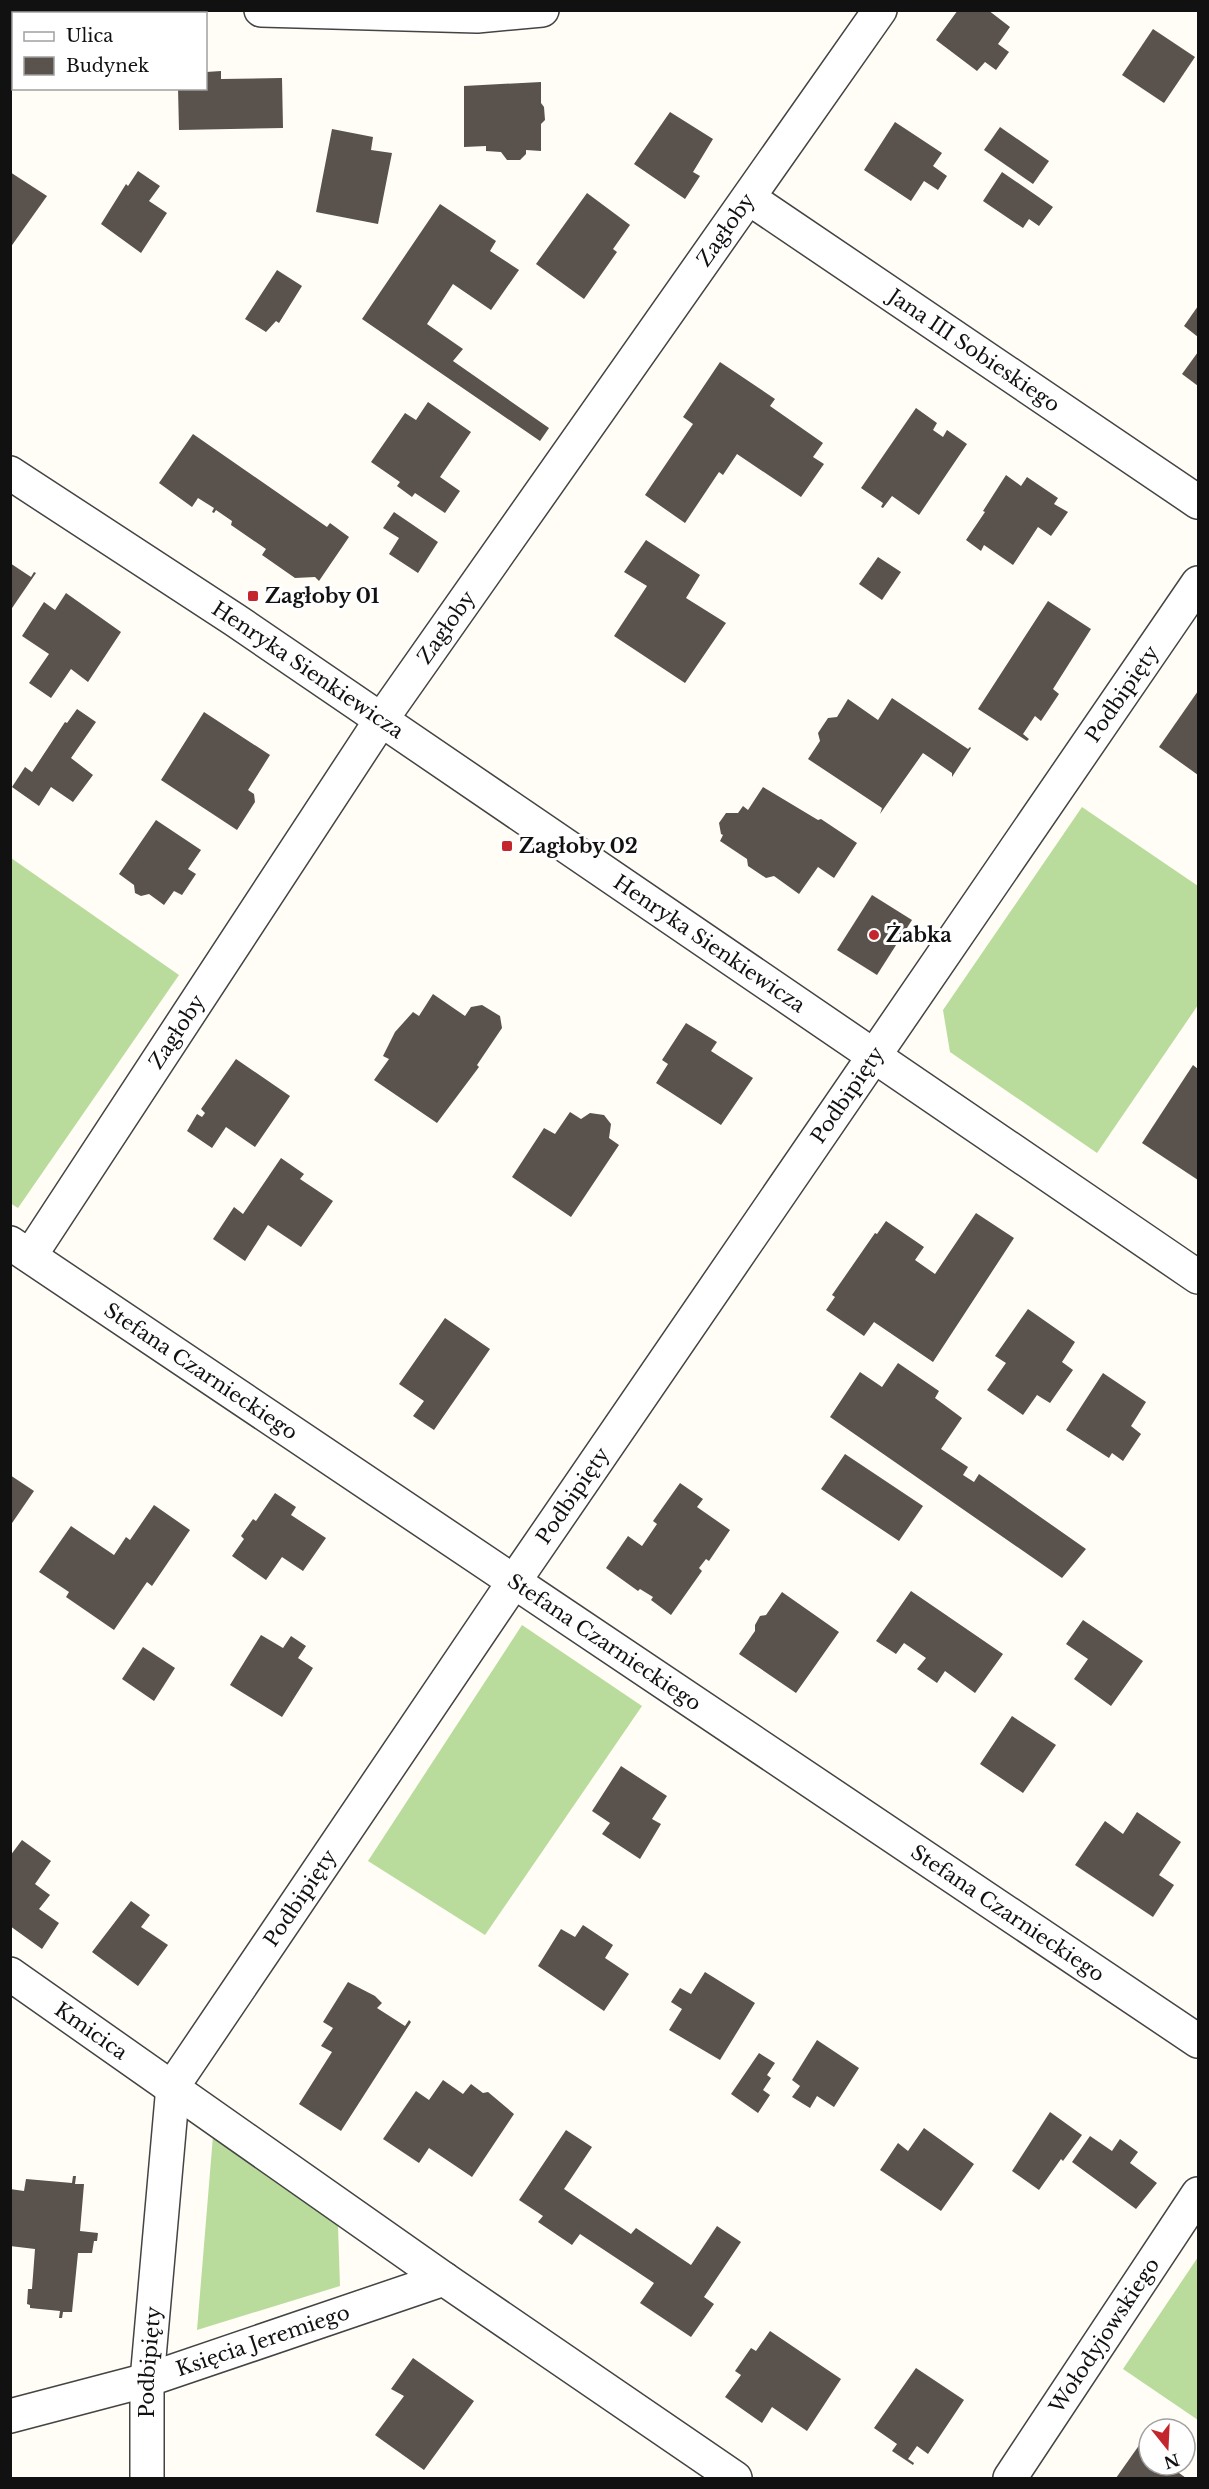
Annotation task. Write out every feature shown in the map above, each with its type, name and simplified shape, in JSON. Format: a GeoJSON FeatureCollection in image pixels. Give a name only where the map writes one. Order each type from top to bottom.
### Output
{"type":"FeatureCollection","features":[{"type":"Feature","properties":{"kind":"street"},"geometry":{"type":"LineString","coordinates":[[261,10],[477,16],[542,10]]}},
{"type":"Feature","properties":{"kind":"street","name":"Zagłoby"},"geometry":{"type":"LineString","coordinates":[[20,1250],[381,720],[749,198],[877,11]]}},
{"type":"Feature","properties":{"kind":"street","name":"Jana III Sobieskiego"},"geometry":{"type":"LineString","coordinates":[[749,198],[1198,502]]}},
{"type":"Feature","properties":{"kind":"street","name":"Henryka Sienkiewicza"},"geometry":{"type":"LineString","coordinates":[[10,473],[235,620],[1198,1277]]}},
{"type":"Feature","properties":{"kind":"street","name":"Podbipięty"},"geometry":{"type":"LineString","coordinates":[[147,2478],[147,2380],[173,2086],[873,1055],[1198,583]]}},
{"type":"Feature","properties":{"kind":"street","name":"Stefana Czarnieckiego"},"geometry":{"type":"LineString","coordinates":[[20,1250],[515,1580],[1198,2041]]}},
{"type":"Feature","properties":{"kind":"street","name":"Kmicica"},"geometry":{"type":"LineString","coordinates":[[10,1974],[173,2086]]}},
{"type":"Feature","properties":{"kind":"street"},"geometry":{"type":"LineString","coordinates":[[173,2086],[444,2279],[735,2478]]}},
{"type":"Feature","properties":{"kind":"street","name":"Wołodyjowskiego"},"geometry":{"type":"LineString","coordinates":[[1010,2478],[1198,2194]]}},
{"type":"Feature","properties":{"kind":"street","name":"Księcia Jeremiego"},"geometry":{"type":"LineString","coordinates":[[10,2416],[147,2380],[444,2279]]}},
{"type":"Feature","properties":{"kind":"green space"},"geometry":{"type":"Polygon","coordinates":[[[1082,807],[1198,886],[1198,1005],[1097,1153],[950,1052],[943,1010],[1082,807]]]}},
{"type":"Feature","properties":{"kind":"green space"},"geometry":{"type":"Polygon","coordinates":[[[11,858],[179,975],[18,1208],[10,1203],[11,858]]]}},
{"type":"Feature","properties":{"kind":"green space"},"geometry":{"type":"Polygon","coordinates":[[[522,1625],[642,1706],[485,1935],[368,1861],[522,1625]]]}},
{"type":"Feature","properties":{"kind":"green space"},"geometry":{"type":"Polygon","coordinates":[[[213,2136],[338,2226],[340,2286],[197,2330],[213,2136]]]}},
{"type":"Feature","properties":{"kind":"green space"},"geometry":{"type":"Polygon","coordinates":[[[1198,2257],[1198,2420],[1197,2417],[1194,2417],[1123,2369],[1198,2257]]]}},
{"type":"Feature","properties":{"kind":"building"},"geometry":{"type":"Polygon","coordinates":[[[958,10],[988,10],[1010,27],[998,44],[1009,52],[996,70],[985,62],[977,71],[936,40],[958,10]]]}},
{"type":"Feature","properties":{"kind":"building"},"geometry":{"type":"Polygon","coordinates":[[[1153,29],[1195,57],[1164,103],[1122,75],[1153,29]]]}},
{"type":"Feature","properties":{"kind":"building"},"geometry":{"type":"Polygon","coordinates":[[[221,71],[221,79],[282,78],[283,128],[179,130],[178,90],[207,90],[207,72],[221,71]]]}},
{"type":"Feature","properties":{"kind":"building"},"geometry":{"type":"Polygon","coordinates":[[[541,82],[541,103],[544,107],[545,120],[541,124],[541,151],[526,150],[526,154],[520,160],[507,160],[501,152],[486,151],[486,146],[464,147],[464,86],[541,82]]]}},
{"type":"Feature","properties":{"kind":"building"},"geometry":{"type":"Polygon","coordinates":[[[670,112],[713,139],[693,172],[700,176],[685,199],[634,164],[670,112]]]}},
{"type":"Feature","properties":{"kind":"building"},"geometry":{"type":"Polygon","coordinates":[[[895,122],[942,153],[933,166],[947,176],[938,190],[924,181],[911,201],[864,170],[895,122]]]}},
{"type":"Feature","properties":{"kind":"building"},"geometry":{"type":"Polygon","coordinates":[[[1000,127],[1049,161],[1033,184],[984,150],[1000,127]]]}},
{"type":"Feature","properties":{"kind":"building"},"geometry":{"type":"Polygon","coordinates":[[[332,129],[373,137],[371,150],[392,153],[378,224],[316,212],[332,129]]]}},
{"type":"Feature","properties":{"kind":"building"},"geometry":{"type":"Polygon","coordinates":[[[138,171],[160,186],[149,201],[167,213],[141,253],[101,224],[126,184],[128,186],[138,171]]]}},
{"type":"Feature","properties":{"kind":"building"},"geometry":{"type":"Polygon","coordinates":[[[10,172],[47,196],[10,248],[10,172]]]}},
{"type":"Feature","properties":{"kind":"building"},"geometry":{"type":"Polygon","coordinates":[[[1002,172],[1053,207],[1039,226],[1029,219],[1023,228],[983,201],[1002,172]]]}},
{"type":"Feature","properties":{"kind":"building"},"geometry":{"type":"Polygon","coordinates":[[[587,193],[630,225],[613,249],[617,252],[584,299],[536,264],[587,193]]]}},
{"type":"Feature","properties":{"kind":"building"},"geometry":{"type":"Polygon","coordinates":[[[440,204],[496,241],[490,251],[519,270],[491,310],[453,284],[427,324],[463,349],[453,361],[549,428],[540,441],[362,319],[440,204]]]}},
{"type":"Feature","properties":{"kind":"building"},"geometry":{"type":"Polygon","coordinates":[[[277,270],[302,286],[279,323],[276,321],[266,332],[245,319],[277,270]]]}},
{"type":"Feature","properties":{"kind":"building"},"geometry":{"type":"Polygon","coordinates":[[[1198,306],[1198,337],[1184,326],[1198,306]]]}},
{"type":"Feature","properties":{"kind":"building"},"geometry":{"type":"Polygon","coordinates":[[[1198,352],[1198,386],[1182,374],[1198,352]]]}},
{"type":"Feature","properties":{"kind":"building"},"geometry":{"type":"Polygon","coordinates":[[[720,362],[775,399],[770,406],[823,443],[813,457],[824,464],[801,497],[737,454],[723,475],[719,472],[685,523],[645,495],[693,424],[683,417],[720,362]]]}},
{"type":"Feature","properties":{"kind":"building"},"geometry":{"type":"Polygon","coordinates":[[[428,402],[471,432],[440,477],[460,491],[445,513],[415,493],[412,497],[397,486],[400,482],[371,462],[405,413],[416,420],[428,402]]]}},
{"type":"Feature","properties":{"kind":"building"},"geometry":{"type":"Polygon","coordinates":[[[916,408],[937,423],[933,430],[943,437],[947,430],[967,444],[919,515],[892,496],[883,508],[881,507],[883,503],[861,488],[916,408]]]}},
{"type":"Feature","properties":{"kind":"building"},"geometry":{"type":"Polygon","coordinates":[[[193,434],[327,527],[330,523],[349,537],[319,581],[315,577],[295,578],[262,555],[266,549],[231,525],[232,521],[216,510],[212,512],[214,508],[198,498],[192,507],[159,483],[193,434]]]}},
{"type":"Feature","properties":{"kind":"building"},"geometry":{"type":"Polygon","coordinates":[[[1006,475],[1021,486],[1027,477],[1058,498],[1054,504],[1068,512],[1051,536],[1038,527],[1013,565],[984,545],[981,551],[966,540],[1006,475]]]}},
{"type":"Feature","properties":{"kind":"building"},"geometry":{"type":"Polygon","coordinates":[[[394,512],[438,542],[418,573],[389,554],[399,538],[383,528],[394,512]]]}},
{"type":"Feature","properties":{"kind":"building"},"geometry":{"type":"Polygon","coordinates":[[[646,540],[700,575],[686,598],[726,623],[685,683],[614,636],[647,586],[624,572],[646,540]]]}},
{"type":"Feature","properties":{"kind":"building"},"geometry":{"type":"Polygon","coordinates":[[[878,557],[901,572],[882,600],[859,584],[878,557]]]}},
{"type":"Feature","properties":{"kind":"building"},"geometry":{"type":"Polygon","coordinates":[[[10,563],[31,577],[34,572],[36,573],[10,611],[10,563]]]}},
{"type":"Feature","properties":{"kind":"building"},"geometry":{"type":"Polygon","coordinates":[[[66,593],[121,632],[88,682],[71,669],[51,698],[29,683],[49,654],[22,636],[44,602],[55,610],[66,593]]]}},
{"type":"Feature","properties":{"kind":"building"},"geometry":{"type":"Polygon","coordinates":[[[1048,601],[1091,629],[1053,689],[1059,694],[1041,721],[1035,716],[1023,734],[1029,739],[1027,741],[978,709],[1048,601]]]}},
{"type":"Feature","properties":{"kind":"building"},"geometry":{"type":"Polygon","coordinates":[[[1198,691],[1198,775],[1159,747],[1198,691]]]}},
{"type":"Feature","properties":{"kind":"building"},"geometry":{"type":"Polygon","coordinates":[[[892,698],[968,749],[971,748],[952,777],[952,773],[923,753],[880,814],[882,808],[808,759],[820,741],[818,733],[828,718],[837,717],[848,699],[878,720],[892,698]]]}},
{"type":"Feature","properties":{"kind":"building"},"geometry":{"type":"Polygon","coordinates":[[[77,709],[96,722],[71,758],[93,775],[73,802],[51,787],[39,806],[12,787],[25,767],[32,772],[65,722],[67,723],[77,709]]]}},
{"type":"Feature","properties":{"kind":"building"},"geometry":{"type":"Polygon","coordinates":[[[204,712],[270,755],[248,790],[254,794],[255,802],[237,830],[161,780],[204,712]]]}},
{"type":"Feature","properties":{"kind":"building"},"geometry":{"type":"Polygon","coordinates":[[[763,787],[818,820],[821,819],[857,843],[834,878],[818,867],[799,894],[774,876],[766,878],[748,866],[747,859],[720,841],[723,835],[719,823],[726,813],[738,813],[743,806],[748,810],[763,787]]]}},
{"type":"Feature","properties":{"kind":"building"},"geometry":{"type":"Polygon","coordinates":[[[156,820],[201,850],[188,869],[196,874],[182,895],[174,891],[164,905],[149,894],[141,896],[135,893],[134,885],[119,874],[156,820]]]}},
{"type":"Feature","properties":{"kind":"building","name":"Żabka"},"geometry":{"type":"Polygon","coordinates":[[[872,895],[912,920],[877,975],[837,950],[872,895]]]}},
{"type":"Feature","properties":{"kind":"building"},"geometry":{"type":"Polygon","coordinates":[[[433,994],[465,1016],[471,1007],[482,1005],[500,1016],[502,1028],[477,1065],[479,1067],[437,1123],[374,1080],[389,1059],[383,1056],[395,1032],[413,1012],[419,1016],[433,994]]]}},
{"type":"Feature","properties":{"kind":"building"},"geometry":{"type":"Polygon","coordinates":[[[686,1023],[717,1042],[711,1051],[753,1078],[721,1125],[656,1083],[668,1064],[662,1060],[686,1023]]]}},
{"type":"Feature","properties":{"kind":"building"},"geometry":{"type":"Polygon","coordinates":[[[236,1059],[290,1096],[255,1147],[226,1127],[212,1148],[187,1131],[197,1114],[202,1117],[205,1113],[201,1109],[236,1059]]]}},
{"type":"Feature","properties":{"kind":"building"},"geometry":{"type":"Polygon","coordinates":[[[1193,1065],[1198,1069],[1198,1180],[1142,1143],[1193,1065]]]}},
{"type":"Feature","properties":{"kind":"building"},"geometry":{"type":"Polygon","coordinates":[[[570,1112],[581,1119],[590,1113],[604,1115],[611,1124],[609,1138],[619,1145],[571,1217],[512,1177],[544,1128],[555,1134],[570,1112]]]}},
{"type":"Feature","properties":{"kind":"building"},"geometry":{"type":"Polygon","coordinates":[[[281,1158],[304,1174],[300,1179],[333,1201],[301,1247],[268,1225],[245,1261],[213,1239],[234,1207],[243,1214],[281,1158]]]}},
{"type":"Feature","properties":{"kind":"building"},"geometry":{"type":"Polygon","coordinates":[[[976,1213],[1014,1238],[933,1362],[874,1322],[864,1336],[826,1310],[835,1297],[832,1295],[875,1233],[877,1234],[886,1221],[924,1247],[915,1260],[935,1274],[976,1213]]]}},
{"type":"Feature","properties":{"kind":"building"},"geometry":{"type":"Polygon","coordinates":[[[1028,1309],[1075,1342],[1062,1362],[1073,1370],[1050,1403],[1037,1395],[1023,1415],[987,1390],[1006,1363],[995,1356],[1028,1309]]]}},
{"type":"Feature","properties":{"kind":"building"},"geometry":{"type":"Polygon","coordinates":[[[445,1318],[490,1349],[434,1430],[413,1416],[424,1401],[399,1384],[445,1318]]]}},
{"type":"Feature","properties":{"kind":"building"},"geometry":{"type":"Polygon","coordinates":[[[898,1363],[939,1391],[935,1398],[962,1418],[941,1449],[968,1467],[963,1475],[974,1482],[979,1474],[1086,1549],[1062,1578],[830,1417],[860,1372],[882,1387],[898,1363]]]}},
{"type":"Feature","properties":{"kind":"building"},"geometry":{"type":"Polygon","coordinates":[[[1103,1373],[1146,1402],[1131,1426],[1141,1434],[1123,1461],[1112,1453],[1109,1458],[1066,1430],[1103,1373]]]}},
{"type":"Feature","properties":{"kind":"building"},"geometry":{"type":"Polygon","coordinates":[[[845,1454],[923,1506],[899,1541],[821,1489],[845,1454]]]}},
{"type":"Feature","properties":{"kind":"building"},"geometry":{"type":"Polygon","coordinates":[[[10,1475],[34,1491],[10,1526],[10,1475]]]}},
{"type":"Feature","properties":{"kind":"building"},"geometry":{"type":"Polygon","coordinates":[[[680,1483],[703,1499],[697,1507],[730,1530],[709,1561],[706,1559],[699,1568],[702,1571],[671,1615],[651,1600],[653,1597],[640,1589],[638,1591],[606,1568],[628,1536],[642,1546],[657,1524],[653,1521],[680,1483]]]}},
{"type":"Feature","properties":{"kind":"building"},"geometry":{"type":"Polygon","coordinates":[[[275,1493],[296,1507],[291,1515],[326,1538],[303,1571],[282,1557],[266,1580],[232,1556],[244,1539],[241,1536],[253,1519],[256,1521],[275,1493]]]}},
{"type":"Feature","properties":{"kind":"building"},"geometry":{"type":"Polygon","coordinates":[[[154,1505],[190,1530],[152,1586],[147,1582],[114,1630],[66,1597],[69,1592],[39,1572],[71,1526],[114,1555],[126,1537],[130,1540],[154,1505]]]}},
{"type":"Feature","properties":{"kind":"building"},"geometry":{"type":"Polygon","coordinates":[[[911,1591],[1003,1654],[975,1693],[945,1671],[937,1683],[917,1669],[926,1658],[904,1643],[896,1654],[876,1641],[911,1591]]]}},
{"type":"Feature","properties":{"kind":"building"},"geometry":{"type":"Polygon","coordinates":[[[782,1592],[839,1632],[796,1693],[739,1654],[755,1631],[755,1625],[760,1616],[766,1615],[782,1592]]]}},
{"type":"Feature","properties":{"kind":"building"},"geometry":{"type":"Polygon","coordinates":[[[1083,1620],[1143,1661],[1111,1706],[1074,1679],[1088,1659],[1066,1644],[1083,1620]]]}},
{"type":"Feature","properties":{"kind":"building"},"geometry":{"type":"Polygon","coordinates":[[[261,1635],[283,1648],[291,1636],[306,1646],[298,1658],[313,1668],[282,1717],[230,1685],[261,1635]]]}},
{"type":"Feature","properties":{"kind":"building"},"geometry":{"type":"Polygon","coordinates":[[[143,1647],[175,1668],[154,1701],[122,1679],[143,1647]]]}},
{"type":"Feature","properties":{"kind":"building"},"geometry":{"type":"Polygon","coordinates":[[[1012,1716],[1056,1745],[1023,1793],[980,1764],[1012,1716]]]}},
{"type":"Feature","properties":{"kind":"building"},"geometry":{"type":"Polygon","coordinates":[[[621,1766],[667,1796],[652,1819],[661,1824],[640,1859],[602,1834],[610,1823],[592,1811],[621,1766]]]}},
{"type":"Feature","properties":{"kind":"building"},"geometry":{"type":"Polygon","coordinates":[[[1137,1812],[1181,1842],[1159,1875],[1174,1885],[1153,1917],[1075,1865],[1105,1821],[1123,1834],[1137,1812]]]}},
{"type":"Feature","properties":{"kind":"building"},"geometry":{"type":"Polygon","coordinates":[[[22,1840],[51,1861],[35,1884],[50,1895],[39,1909],[59,1923],[42,1949],[10,1926],[10,1856],[22,1840]]]}},
{"type":"Feature","properties":{"kind":"building"},"geometry":{"type":"Polygon","coordinates":[[[131,1901],[150,1915],[141,1927],[168,1945],[138,1986],[92,1952],[131,1901]]]}},
{"type":"Feature","properties":{"kind":"building"},"geometry":{"type":"Polygon","coordinates":[[[583,1925],[613,1945],[605,1958],[629,1974],[604,2011],[538,1966],[561,1929],[575,1937],[583,1925]]]}},
{"type":"Feature","properties":{"kind":"building"},"geometry":{"type":"Polygon","coordinates":[[[705,1972],[755,2003],[720,2060],[669,2030],[682,2009],[671,2002],[680,1988],[691,1994],[705,1972]]]}},
{"type":"Feature","properties":{"kind":"building"},"geometry":{"type":"Polygon","coordinates":[[[348,1982],[375,1996],[382,2003],[377,2008],[405,2026],[409,2020],[411,2022],[341,2131],[299,2104],[332,2052],[321,2046],[333,2028],[323,2022],[348,1982]]]}},
{"type":"Feature","properties":{"kind":"building"},"geometry":{"type":"Polygon","coordinates":[[[817,2040],[859,2068],[834,2107],[817,2096],[810,2108],[792,2097],[800,2086],[792,2080],[817,2040]]]}},
{"type":"Feature","properties":{"kind":"building"},"geometry":{"type":"Polygon","coordinates":[[[759,2053],[775,2063],[767,2075],[771,2078],[763,2090],[770,2095],[758,2113],[731,2094],[759,2053]]]}},
{"type":"Feature","properties":{"kind":"building"},"geometry":{"type":"Polygon","coordinates":[[[443,2080],[463,2094],[471,2084],[483,2093],[488,2092],[514,2114],[472,2177],[429,2148],[419,2163],[383,2139],[416,2091],[429,2100],[443,2080]]]}},
{"type":"Feature","properties":{"kind":"building"},"geometry":{"type":"Polygon","coordinates":[[[1050,2112],[1082,2135],[1039,2190],[1012,2171],[1050,2112]]]}},
{"type":"Feature","properties":{"kind":"building"},"geometry":{"type":"Polygon","coordinates":[[[924,2128],[974,2164],[941,2211],[880,2170],[898,2143],[908,2151],[924,2128]]]}},
{"type":"Feature","properties":{"kind":"building"},"geometry":{"type":"Polygon","coordinates":[[[566,2130],[592,2147],[564,2189],[631,2234],[636,2228],[691,2265],[717,2226],[741,2242],[704,2297],[714,2304],[691,2337],[640,2303],[654,2283],[580,2234],[572,2245],[538,2222],[543,2216],[519,2200],[566,2130]]]}},
{"type":"Feature","properties":{"kind":"building"},"geometry":{"type":"Polygon","coordinates":[[[1090,2136],[1112,2151],[1120,2139],[1138,2152],[1130,2163],[1157,2183],[1136,2209],[1072,2162],[1090,2136]]]}},
{"type":"Feature","properties":{"kind":"building"},"geometry":{"type":"Polygon","coordinates":[[[73,2176],[76,2176],[75,2184],[84,2184],[80,2231],[98,2233],[92,2253],[78,2253],[72,2312],[63,2312],[62,2318],[59,2318],[60,2311],[30,2308],[27,2304],[28,2289],[32,2289],[35,2249],[10,2246],[10,2189],[24,2191],[26,2179],[72,2183],[73,2176]]]}},
{"type":"Feature","properties":{"kind":"building"},"geometry":{"type":"Polygon","coordinates":[[[770,2331],[841,2379],[807,2431],[772,2407],[762,2423],[725,2397],[741,2375],[735,2371],[751,2348],[756,2351],[770,2331]]]}},
{"type":"Feature","properties":{"kind":"building"},"geometry":{"type":"Polygon","coordinates":[[[413,2358],[474,2401],[424,2470],[375,2435],[404,2396],[391,2389],[413,2358]]]}},
{"type":"Feature","properties":{"kind":"building"},"geometry":{"type":"Polygon","coordinates":[[[916,2368],[964,2400],[928,2454],[917,2446],[908,2459],[914,2463],[913,2465],[892,2451],[897,2444],[874,2428],[916,2368]]]}},
{"type":"Feature","properties":{"kind":"building"},"geometry":{"type":"Polygon","coordinates":[[[1137,2448],[1137,2477],[1186,2478],[1116,2478],[1137,2448]]]}},
{"type":"Feature","properties":{"kind":"place","name":"Zagłoby 01"},"geometry":{"type":"Point","coordinates":[253,596]}},
{"type":"Feature","properties":{"kind":"place","name":"Zagłoby 02"},"geometry":{"type":"Point","coordinates":[507,846]}},
{"type":"Feature","properties":{"kind":"place","name":"Żabka"},"geometry":{"type":"Point","coordinates":[874,935]}}]}
